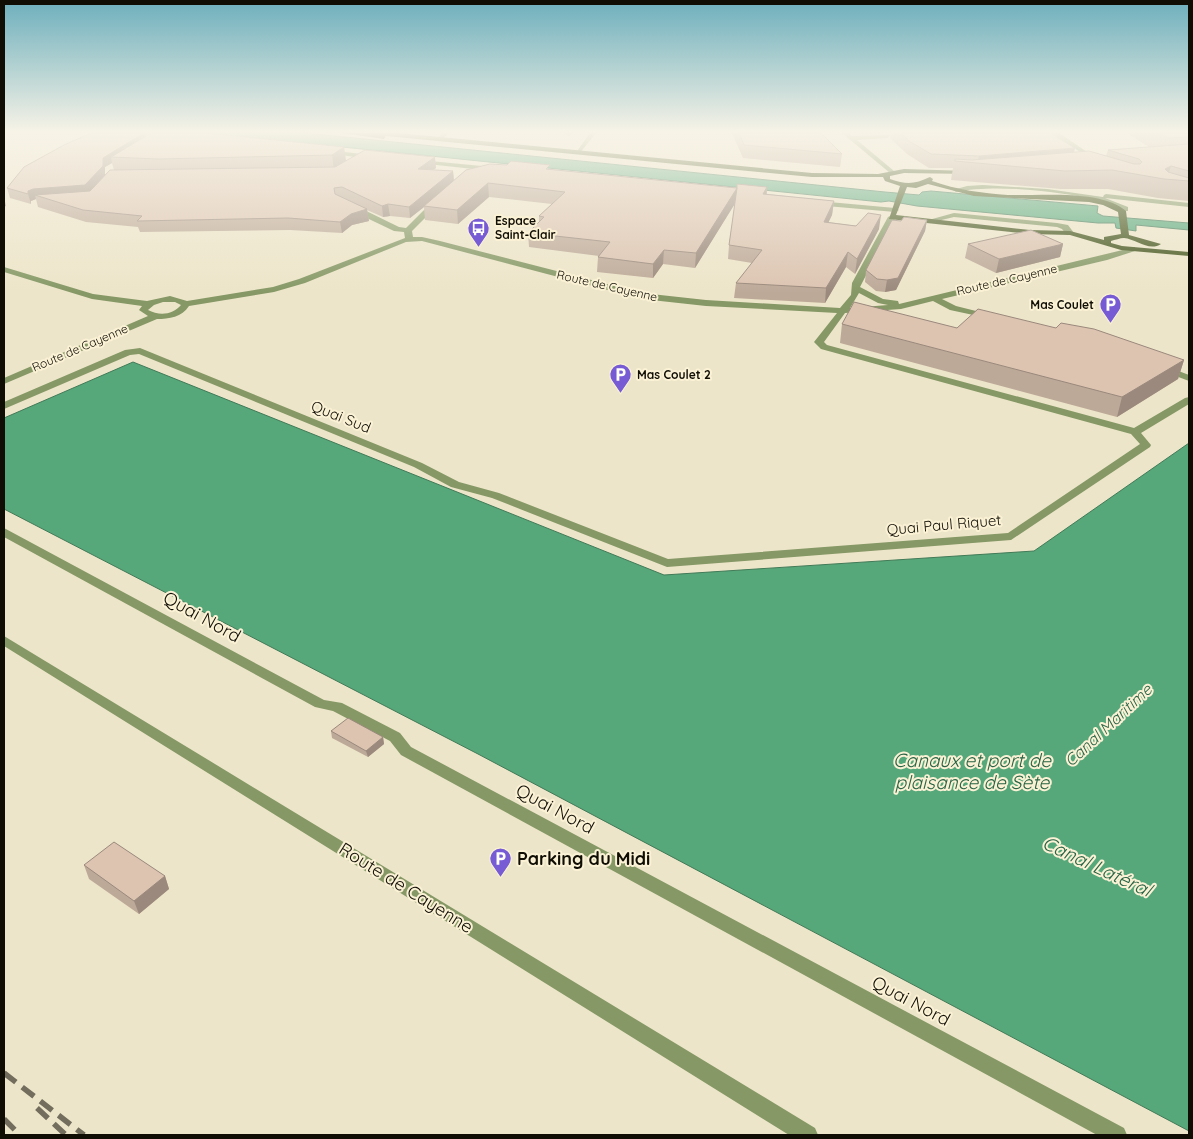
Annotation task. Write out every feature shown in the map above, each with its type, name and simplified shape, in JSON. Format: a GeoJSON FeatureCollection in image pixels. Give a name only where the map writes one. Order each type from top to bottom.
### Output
{"type":"FeatureCollection","features":[{"type":"Feature","properties":{"kind":"main road"},"geometry":{"type":"LineString","coordinates":[[899,186],[903,188],[910,186]]}},
{"type":"Feature","properties":{"kind":"main road"},"geometry":{"type":"LineString","coordinates":[[944,186],[956,190],[1096,201],[1124,211],[1124,233]]}},
{"type":"Feature","properties":{"kind":"main road"},"geometry":{"type":"LineString","coordinates":[[903,188],[895,210],[929,221],[1030,232],[1070,234],[1134,249],[1189,254]]}},
{"type":"Feature","properties":{"kind":"main road"},"geometry":{"type":"LineString","coordinates":[[1109,244],[1106,240],[1110,237],[1124,233],[1144,243],[1189,249]]}},
{"type":"Feature","properties":{"kind":"main road"},"geometry":{"type":"LineString","coordinates":[[1134,249],[1142,247],[1144,243]]}},
{"type":"Feature","properties":{"kind":"street"},"geometry":{"type":"LineString","coordinates":[[956,190],[974,186]]}},
{"type":"Feature","properties":{"kind":"street"},"geometry":{"type":"LineString","coordinates":[[977,186],[1186,205]]}},
{"type":"Feature","properties":{"kind":"street"},"geometry":{"type":"LineString","coordinates":[[410,239],[407,235],[408,230],[445,195]]}},
{"type":"Feature","properties":{"kind":"street"},"geometry":{"type":"LineString","coordinates":[[1092,196],[1124,211],[1164,203]]}},
{"type":"Feature","properties":{"kind":"street"},"geometry":{"type":"LineString","coordinates":[[1123,198],[1124,211]]}},
{"type":"Feature","properties":{"kind":"street"},"geometry":{"type":"LineString","coordinates":[[814,202],[895,210],[856,282],[854,295],[819,342],[824,347],[1135,432],[1189,400]]}},
{"type":"Feature","properties":{"kind":"street"},"geometry":{"type":"LineString","coordinates":[[348,206],[398,230],[408,230]]}},
{"type":"Feature","properties":{"kind":"street","name":"Route de Cayenne"},"geometry":{"type":"LineString","coordinates":[[186,304],[185,308],[174,314],[156,316],[149,315],[142,310],[148,304],[171,299],[186,304],[274,289],[302,281],[385,246],[410,239],[422,239],[440,243],[642,296],[706,303],[843,311],[910,304],[1097,258],[1126,253],[1134,249]]}},
{"type":"Feature","properties":{"kind":"street","name":"Route de Cayenne"},"geometry":{"type":"LineString","coordinates":[[1097,258],[1109,244]]}},
{"type":"Feature","properties":{"kind":"street"},"geometry":{"type":"LineString","coordinates":[[4,269],[92,296],[148,304]]}},
{"type":"Feature","properties":{"kind":"street"},"geometry":{"type":"LineString","coordinates":[[856,288],[881,301],[910,304]]}},
{"type":"Feature","properties":{"kind":"street"},"geometry":{"type":"LineString","coordinates":[[934,298],[953,308],[998,319]]}},
{"type":"Feature","properties":{"kind":"street","name":"Route de Cayenne"},"geometry":{"type":"LineString","coordinates":[[4,381],[156,316]]}},
{"type":"Feature","properties":{"kind":"street","name":"Quai Sud"},"geometry":{"type":"LineString","coordinates":[[4,406],[128,352],[140,351],[418,465],[432,475],[479,493],[495,495],[667,563]]}},
{"type":"Feature","properties":{"kind":"street"},"geometry":{"type":"LineString","coordinates":[[1152,364],[1189,378]]}},
{"type":"Feature","properties":{"kind":"street","name":"Quai Paul Riquet"},"geometry":{"type":"LineString","coordinates":[[667,563],[1011,536],[1146,445],[1135,432]]}},
{"type":"Feature","properties":{"kind":"street","name":"Quai Nord"},"geometry":{"type":"LineString","coordinates":[[4,532],[320,704],[337,707],[395,737],[406,751],[1117,1135]]}},
{"type":"Feature","properties":{"kind":"street","name":"Route de Cayenne"},"geometry":{"type":"LineString","coordinates":[[4,640],[808,1135]]}},
{"type":"Feature","properties":{"kind":"water"},"geometry":{"type":"Polygon","coordinates":[[[726,186],[828,186],[919,195],[922,192],[931,191],[1098,206],[1097,213],[1103,216],[1189,223],[1189,230],[1136,225],[1136,231],[1116,228],[1115,223],[917,206],[889,201],[881,202],[726,186]]]}},
{"type":"Feature","properties":{"kind":"water","name":"Canaux et port de plaisance de Sète"},"geometry":{"type":"Polygon","coordinates":[[[133,362],[664,575],[1034,551],[1189,443],[1189,1131],[478,754],[4,509],[4,418],[133,362]]]}},
{"type":"Feature","properties":{"kind":"building"},"geometry":{"type":"Polygon","coordinates":[[[8,186],[70,186],[33,189],[28,191],[28,194],[7,188],[8,186]]]}},
{"type":"Feature","properties":{"kind":"building"},"geometry":{"type":"Polygon","coordinates":[[[95,186],[434,186],[409,207],[388,204],[382,206],[342,187],[334,188],[335,194],[367,209],[351,214],[340,222],[288,218],[137,221],[142,216],[83,210],[35,195],[90,191],[95,186]]]}},
{"type":"Feature","properties":{"kind":"building"},"geometry":{"type":"Polygon","coordinates":[[[447,186],[484,186],[457,210],[424,206],[447,186]]]}},
{"type":"Feature","properties":{"kind":"building"},"geometry":{"type":"Polygon","coordinates":[[[515,186],[718,186],[737,188],[696,253],[664,250],[653,264],[598,257],[610,242],[528,233],[544,217],[539,216],[565,192],[515,186]]]}},
{"type":"Feature","properties":{"kind":"building"},"geometry":{"type":"Polygon","coordinates":[[[737,186],[767,187],[763,194],[834,201],[824,222],[856,226],[868,213],[881,215],[857,259],[848,252],[826,288],[736,283],[762,250],[729,245],[737,186]]]}},
{"type":"Feature","properties":{"kind":"building"},"geometry":{"type":"Polygon","coordinates":[[[904,217],[927,220],[898,278],[877,279],[866,270],[892,220],[901,221],[904,217]]]}},
{"type":"Feature","properties":{"kind":"building"},"geometry":{"type":"Polygon","coordinates":[[[1031,230],[1063,244],[999,259],[968,244],[1031,230]]]}},
{"type":"Feature","properties":{"kind":"building"},"geometry":{"type":"Polygon","coordinates":[[[854,302],[957,328],[978,309],[1056,328],[1061,323],[1094,329],[1184,360],[1122,397],[842,324],[854,302]]]}},
{"type":"Feature","properties":{"kind":"building"},"geometry":{"type":"Polygon","coordinates":[[[348,718],[383,737],[366,751],[331,731],[348,718]]]}},
{"type":"Feature","properties":{"kind":"building"},"geometry":{"type":"Polygon","coordinates":[[[114,842],[165,876],[134,901],[84,865],[114,842]]]}},
{"type":"Feature","properties":{"kind":"railway"},"geometry":{"type":"LineString","coordinates":[[4,1073],[84,1135]]}},
{"type":"Feature","properties":{"kind":"railway"},"geometry":{"type":"LineString","coordinates":[[37,1108],[66,1135]]}},
{"type":"Feature","properties":{"kind":"railway"},"geometry":{"type":"LineString","coordinates":[[4,1119],[20,1135]]}},
{"type":"Feature","properties":{"kind":"place","name":"Espace Saint-Clair"},"geometry":{"type":"Point","coordinates":[479,247]}},
{"type":"Feature","properties":{"kind":"place","name":"Mas Coulet"},"geometry":{"type":"Point","coordinates":[1110,324]}},
{"type":"Feature","properties":{"kind":"place","name":"Mas Coulet 2"},"geometry":{"type":"Point","coordinates":[621,394]}},
{"type":"Feature","properties":{"kind":"place","name":"Parking du Midi"},"geometry":{"type":"Point","coordinates":[501,878]}},
{"type":"Feature","properties":{"kind":"water label","name":"Canal Maritime"},"geometry":{"type":"Point","coordinates":[1108,725]}},
{"type":"Feature","properties":{"kind":"water label","name":"Canal Latéral"},"geometry":{"type":"Point","coordinates":[1097,866]}}]}
